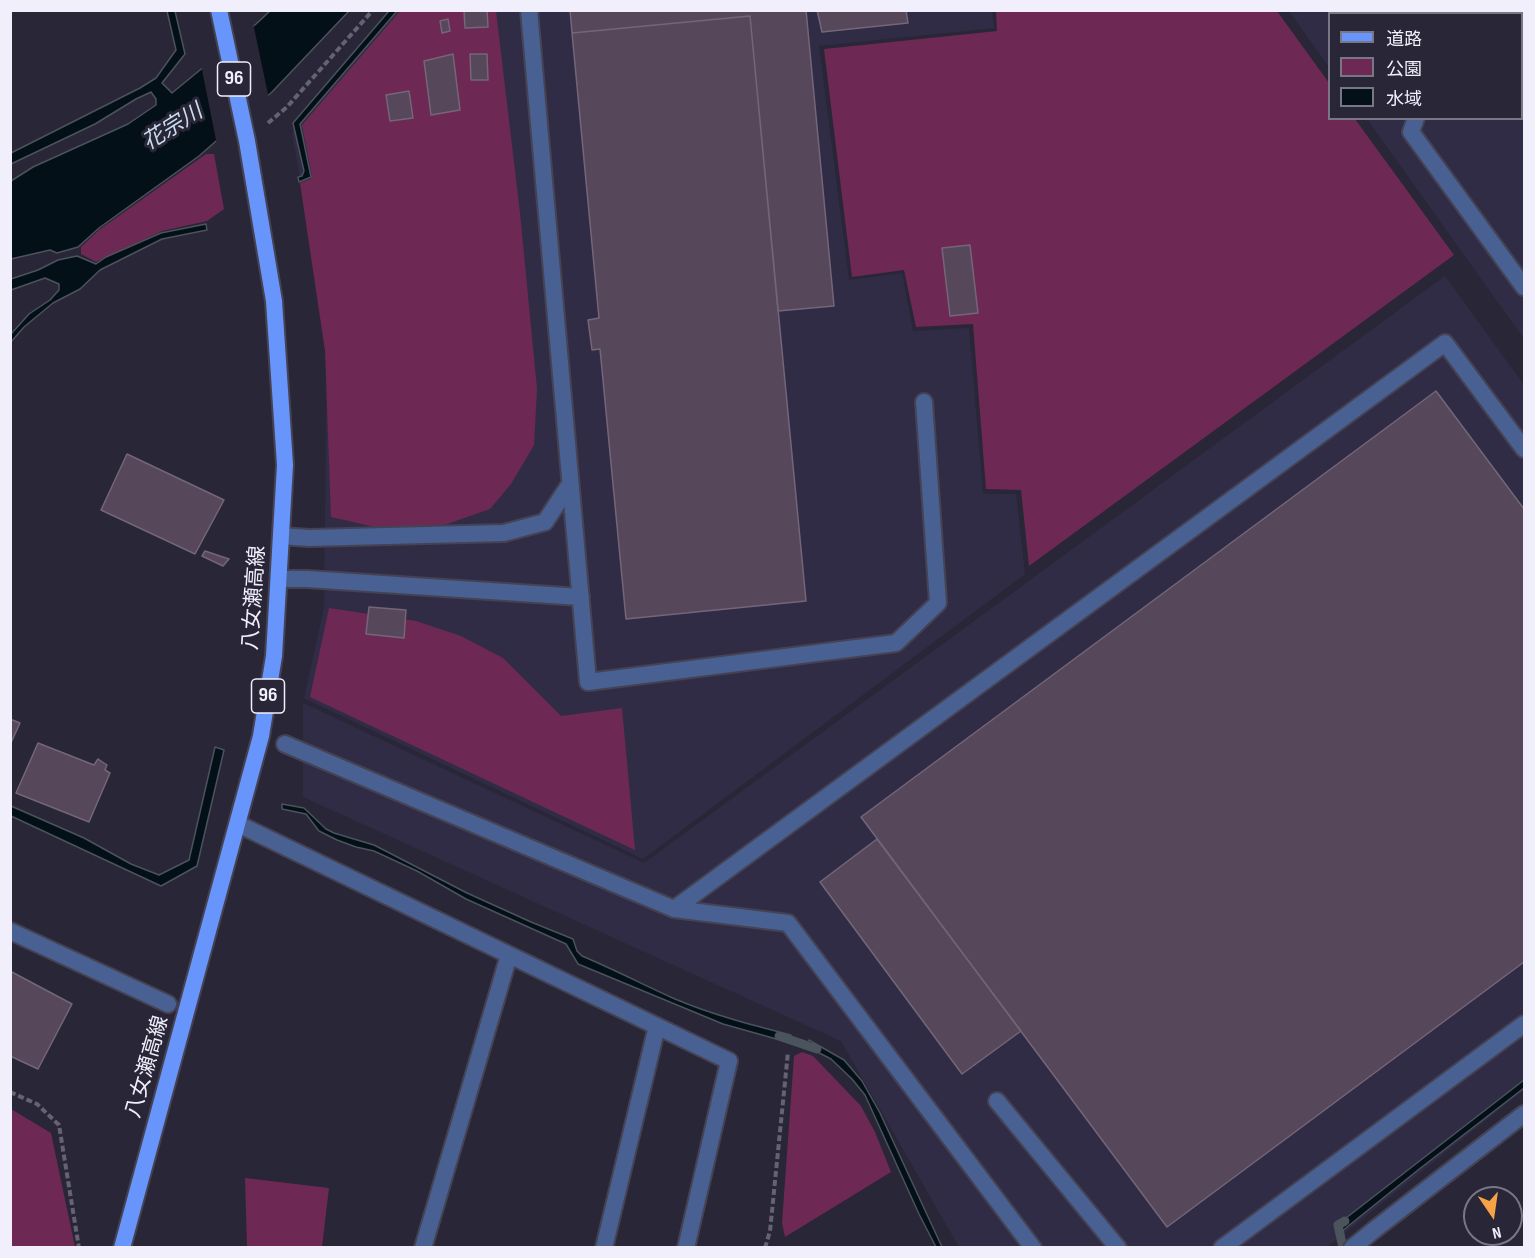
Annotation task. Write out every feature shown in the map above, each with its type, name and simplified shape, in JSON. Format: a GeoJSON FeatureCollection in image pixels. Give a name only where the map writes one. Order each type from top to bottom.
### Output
{"type":"FeatureCollection","features":[{"type":"Feature","properties":{"kind":"main road","name":"八女瀬高線"},"geometry":{"type":"LineString","coordinates":[[122,1248],[261,736],[274,656],[285,465],[274,301],[246,135],[219,10]]}},
{"type":"Feature","properties":{"kind":"street"},"geometry":{"type":"LineString","coordinates":[[529,10],[588,682],[896,643],[938,603],[924,402]]}},
{"type":"Feature","properties":{"kind":"street"},"geometry":{"type":"LineString","coordinates":[[1415,120],[1412,132],[1524,287]]}},
{"type":"Feature","properties":{"kind":"street"},"geometry":{"type":"LineString","coordinates":[[674,909],[1445,343],[1524,449]]}},
{"type":"Feature","properties":{"kind":"street"},"geometry":{"type":"LineString","coordinates":[[281,536],[309,538],[504,533],[545,522],[570,484]]}},
{"type":"Feature","properties":{"kind":"street"},"geometry":{"type":"LineString","coordinates":[[279,579],[581,597]]}},
{"type":"Feature","properties":{"kind":"street"},"geometry":{"type":"LineString","coordinates":[[285,744],[674,909],[788,923],[1033,1248]]}},
{"type":"Feature","properties":{"kind":"street"},"geometry":{"type":"LineString","coordinates":[[238,824],[729,1061],[686,1248]]}},
{"type":"Feature","properties":{"kind":"street"},"geometry":{"type":"LineString","coordinates":[[10,930],[168,1004]]}},
{"type":"Feature","properties":{"kind":"street"},"geometry":{"type":"LineString","coordinates":[[423,1248],[508,955]]}},
{"type":"Feature","properties":{"kind":"street"},"geometry":{"type":"LineString","coordinates":[[1222,1248],[1524,1024]]}},
{"type":"Feature","properties":{"kind":"street"},"geometry":{"type":"LineString","coordinates":[[604,1248],[657,1026]]}},
{"type":"Feature","properties":{"kind":"street"},"geometry":{"type":"LineString","coordinates":[[997,1101],[1118,1248]]}},
{"type":"Feature","properties":{"kind":"street"},"geometry":{"type":"LineString","coordinates":[[1352,1248],[1524,1114]]}},
{"type":"Feature","properties":{"kind":"path"},"geometry":{"type":"LineString","coordinates":[[246,135],[287,107],[374,10]]}},
{"type":"Feature","properties":{"kind":"path"},"geometry":{"type":"LineString","coordinates":[[765,1248],[770,1231],[788,1053]]}},
{"type":"Feature","properties":{"kind":"path"},"geometry":{"type":"LineString","coordinates":[[10,1092],[37,1104],[59,1125],[79,1248]]}},
{"type":"Feature","properties":{"kind":"shaded area"},"geometry":{"type":"Polygon","coordinates":[[[397,11],[992,11],[994,28],[819,46],[849,280],[902,273],[913,331],[969,328],[983,494],[1016,494],[1025,574],[643,859],[304,698],[324,608],[327,336],[292,133],[397,11]]]}},
{"type":"Feature","properties":{"kind":"shaded area"},"geometry":{"type":"Polygon","coordinates":[[[1289,11],[1524,11],[1524,339],[1368,120],[1523,120],[1523,12],[1328,12],[1328,66],[1289,11]]]}},
{"type":"Feature","properties":{"kind":"shaded area"},"geometry":{"type":"Polygon","coordinates":[[[1445,276],[1524,385],[1524,1090],[1327,1247],[959,1247],[841,1041],[303,797],[303,703],[644,863],[1445,276]]]}},
{"type":"Feature","properties":{"kind":"green space"},"geometry":{"type":"Polygon","coordinates":[[[400,11],[496,11],[520,213],[537,389],[534,445],[511,484],[490,509],[433,529],[379,528],[331,517],[325,351],[300,183],[311,179],[312,176],[302,125],[400,11]]]}},
{"type":"Feature","properties":{"kind":"green space"},"geometry":{"type":"Polygon","coordinates":[[[996,11],[1277,11],[1328,82],[1328,120],[1356,120],[1454,255],[1029,566],[1021,490],[986,489],[973,324],[916,327],[904,270],[852,277],[824,49],[997,31],[996,11]]]}},
{"type":"Feature","properties":{"kind":"green space"},"geometry":{"type":"Polygon","coordinates":[[[206,154],[214,154],[224,209],[207,221],[162,231],[96,262],[81,254],[81,247],[99,230],[206,154]]]}},
{"type":"Feature","properties":{"kind":"green space"},"geometry":{"type":"Polygon","coordinates":[[[329,608],[416,621],[461,636],[503,658],[561,716],[622,708],[635,850],[310,697],[329,608]]]}},
{"type":"Feature","properties":{"kind":"green space"},"geometry":{"type":"Polygon","coordinates":[[[802,1052],[813,1056],[861,1106],[875,1132],[891,1172],[785,1237],[782,1223],[794,1056],[802,1052]]]}},
{"type":"Feature","properties":{"kind":"green space"},"geometry":{"type":"Polygon","coordinates":[[[11,1109],[51,1133],[75,1247],[11,1247],[11,1109]]]}},
{"type":"Feature","properties":{"kind":"green space"},"geometry":{"type":"Polygon","coordinates":[[[245,1178],[329,1188],[322,1247],[247,1247],[245,1178]]]}},
{"type":"Feature","properties":{"kind":"water","name":"花宗川"},"geometry":{"type":"Polygon","coordinates":[[[167,11],[175,11],[185,54],[162,83],[172,93],[270,11],[349,11],[272,92],[199,156],[99,228],[78,247],[57,253],[50,250],[11,259],[11,181],[33,167],[128,124],[156,105],[156,99],[151,92],[95,124],[11,164],[11,153],[156,78],[176,50],[167,11]]]}},
{"type":"Feature","properties":{"kind":"water"},"geometry":{"type":"Polygon","coordinates":[[[389,11],[397,11],[300,124],[311,177],[299,182],[298,177],[302,176],[304,171],[293,123],[389,11]]]}},
{"type":"Feature","properties":{"kind":"water"},"geometry":{"type":"Polygon","coordinates":[[[206,224],[207,230],[162,239],[100,270],[80,289],[53,303],[24,327],[11,342],[11,334],[29,314],[50,300],[59,290],[59,284],[45,278],[11,290],[11,279],[58,260],[77,256],[96,264],[106,257],[161,233],[206,224]]]}},
{"type":"Feature","properties":{"kind":"water"},"geometry":{"type":"Polygon","coordinates":[[[215,747],[224,750],[197,866],[161,886],[11,816],[11,806],[84,838],[131,864],[159,875],[189,860],[215,747]]]}},
{"type":"Feature","properties":{"kind":"water"},"geometry":{"type":"Polygon","coordinates":[[[282,804],[304,808],[326,829],[334,833],[374,845],[467,893],[573,939],[577,951],[582,956],[675,999],[718,1015],[791,1035],[787,1042],[723,1024],[578,964],[566,944],[466,899],[417,871],[374,851],[337,840],[319,831],[306,814],[282,809],[282,804]]]}},
{"type":"Feature","properties":{"kind":"water"},"geometry":{"type":"Polygon","coordinates":[[[809,1040],[844,1060],[862,1081],[880,1113],[942,1247],[936,1247],[919,1214],[865,1095],[831,1059],[806,1046],[809,1040]]]}},
{"type":"Feature","properties":{"kind":"water"},"geometry":{"type":"Polygon","coordinates":[[[1524,1080],[1524,1088],[1342,1231],[1337,1225],[1524,1080]]]}},
{"type":"Feature","properties":{"kind":"pier"},"geometry":{"type":"Polygon","coordinates":[[[253,23],[269,99],[217,145],[201,65],[253,23]]]}},
{"type":"Feature","properties":{"kind":"building"},"geometry":{"type":"Polygon","coordinates":[[[464,10],[487,10],[488,27],[465,28],[464,10]]]}},
{"type":"Feature","properties":{"kind":"building"},"geometry":{"type":"Polygon","coordinates":[[[570,10],[806,10],[834,306],[778,311],[750,16],[572,33],[570,10]]]}},
{"type":"Feature","properties":{"kind":"building"},"geometry":{"type":"Polygon","coordinates":[[[817,10],[906,10],[908,23],[822,32],[817,10]]]}},
{"type":"Feature","properties":{"kind":"building"},"geometry":{"type":"Polygon","coordinates":[[[750,16],[806,601],[626,619],[600,349],[592,350],[588,320],[599,318],[572,33],[750,16]]]}},
{"type":"Feature","properties":{"kind":"building"},"geometry":{"type":"Polygon","coordinates":[[[448,19],[450,31],[442,33],[440,21],[448,19]]]}},
{"type":"Feature","properties":{"kind":"building"},"geometry":{"type":"Polygon","coordinates":[[[453,54],[460,110],[431,115],[424,61],[453,54]]]}},
{"type":"Feature","properties":{"kind":"building"},"geometry":{"type":"Polygon","coordinates":[[[470,54],[487,54],[488,80],[471,80],[470,54]]]}},
{"type":"Feature","properties":{"kind":"building"},"geometry":{"type":"Polygon","coordinates":[[[409,91],[413,118],[390,121],[386,95],[409,91]]]}},
{"type":"Feature","properties":{"kind":"building"},"geometry":{"type":"Polygon","coordinates":[[[970,245],[978,313],[950,316],[942,248],[970,245]]]}},
{"type":"Feature","properties":{"kind":"building"},"geometry":{"type":"Polygon","coordinates":[[[1436,391],[1524,509],[1524,962],[1167,1227],[861,817],[1436,391]]]}},
{"type":"Feature","properties":{"kind":"building"},"geometry":{"type":"Polygon","coordinates":[[[127,454],[224,500],[195,554],[101,510],[127,454]]]}},
{"type":"Feature","properties":{"kind":"building"},"geometry":{"type":"Polygon","coordinates":[[[205,551],[229,559],[223,566],[202,556],[205,551]]]}},
{"type":"Feature","properties":{"kind":"building"},"geometry":{"type":"Polygon","coordinates":[[[369,607],[406,610],[404,638],[366,634],[369,607]]]}},
{"type":"Feature","properties":{"kind":"building"},"geometry":{"type":"Polygon","coordinates":[[[10,719],[20,723],[10,745],[10,719]]]}},
{"type":"Feature","properties":{"kind":"building"},"geometry":{"type":"Polygon","coordinates":[[[38,743],[94,765],[98,759],[107,765],[105,770],[110,773],[89,822],[16,793],[38,743]]]}},
{"type":"Feature","properties":{"kind":"building"},"geometry":{"type":"Polygon","coordinates":[[[877,839],[1021,1031],[962,1074],[820,882],[877,839]]]}},
{"type":"Feature","properties":{"kind":"building"},"geometry":{"type":"Polygon","coordinates":[[[10,971],[72,1004],[38,1069],[10,1056],[10,971]]]}},
{"type":"Feature","properties":{"kind":"waterway"},"geometry":{"type":"LineString","coordinates":[[779,1036],[817,1049]]}},
{"type":"Feature","properties":{"kind":"waterway"},"geometry":{"type":"LineString","coordinates":[[1343,1248],[1338,1225],[1345,1221]]}}]}
